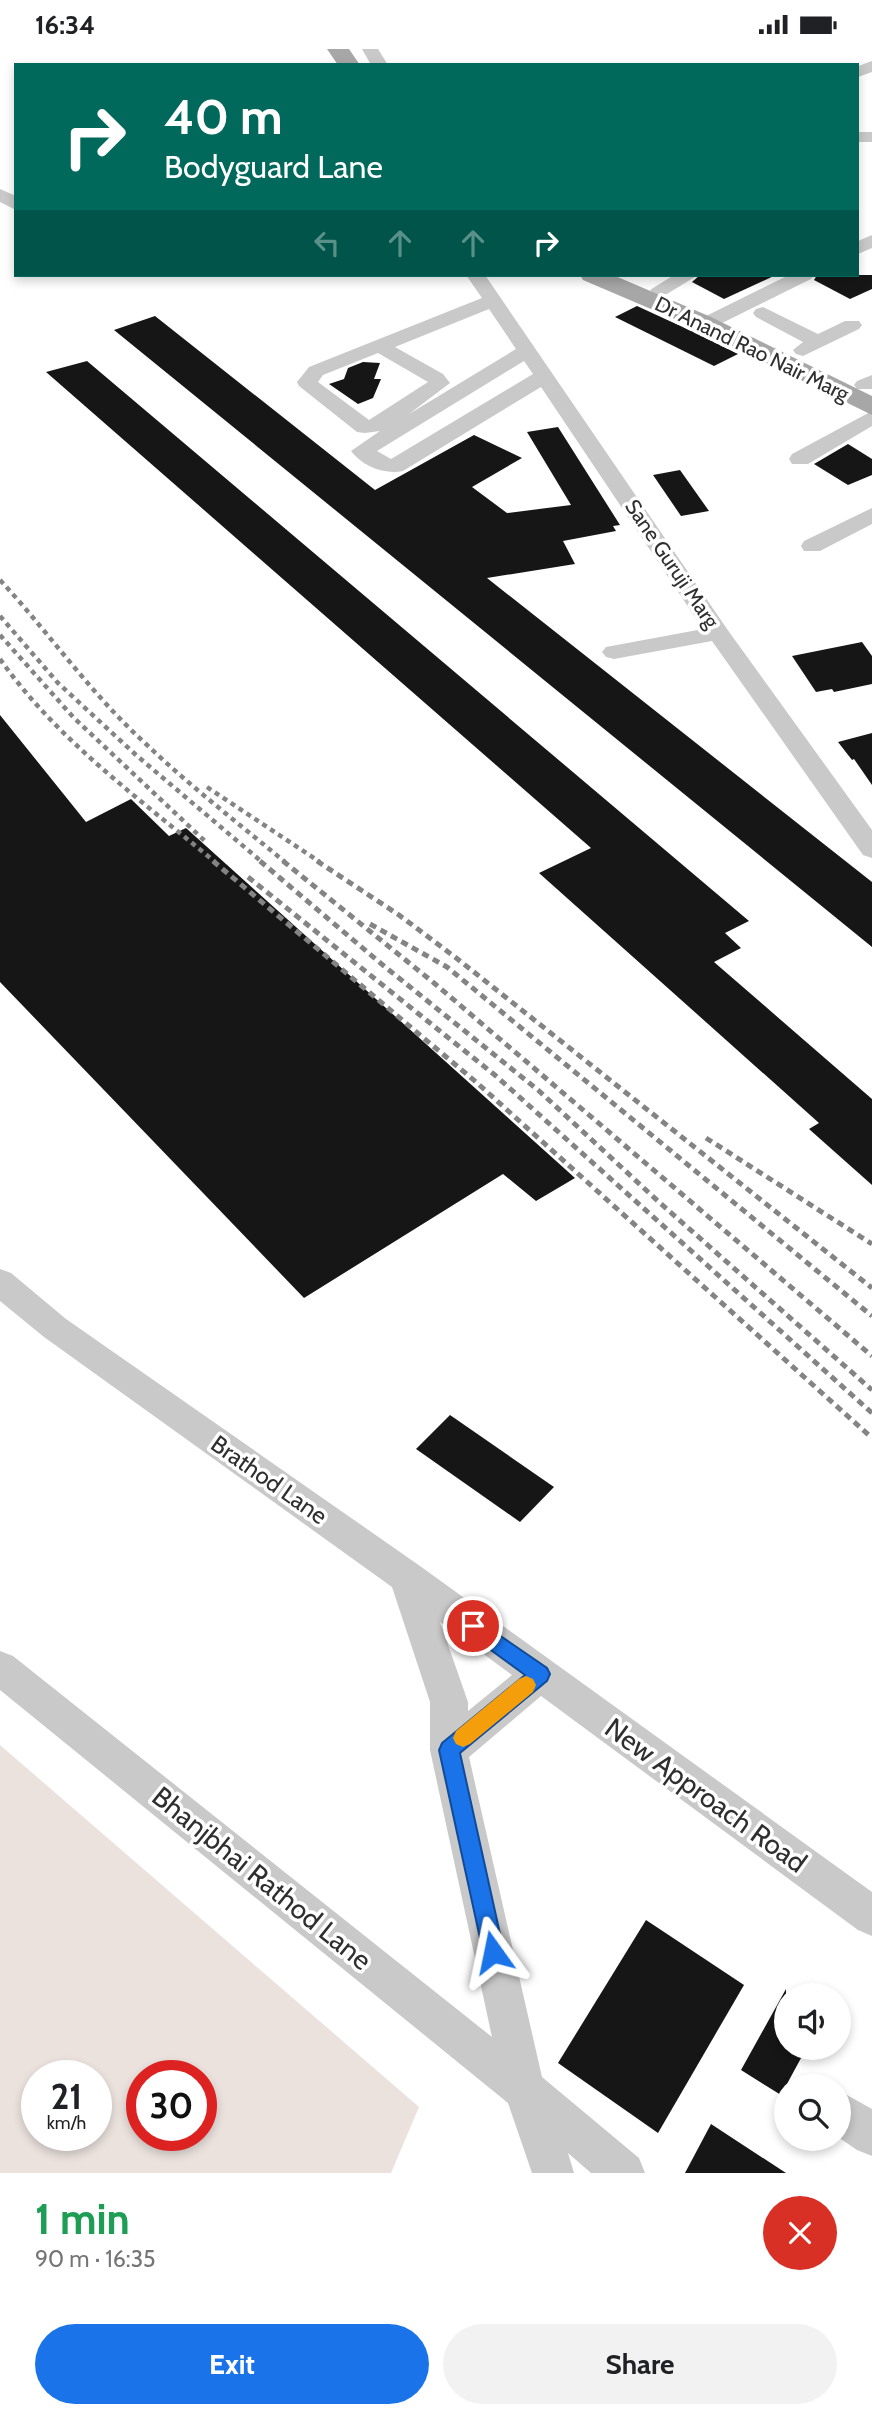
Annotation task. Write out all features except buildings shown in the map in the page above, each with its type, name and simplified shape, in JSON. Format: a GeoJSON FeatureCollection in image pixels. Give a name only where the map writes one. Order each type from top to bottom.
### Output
{"type":"FeatureCollection","features":[{"type":"Feature","properties":{"kind":"main road","name":"Dr Anand Rao Nair Marg"},"geometry":{"type":"LineString","coordinates":[[597,277],[721,322],[808,348],[870,390]]}},
{"type":"Feature","properties":{"kind":"main road","name":"Dr Anand Rao Nair Marg"},"geometry":{"type":"LineString","coordinates":[[630,277],[870,390]]}},
{"type":"Feature","properties":{"kind":"street","name":"Sane Guruji Marg"},"geometry":{"type":"LineString","coordinates":[[477,277],[718,633],[872,849]]}},
{"type":"Feature","properties":{"kind":"street"},"geometry":{"type":"LineString","coordinates":[[660,290],[684,277]]}},
{"type":"Feature","properties":{"kind":"street"},"geometry":{"type":"LineString","coordinates":[[721,322],[800,277]]}},
{"type":"Feature","properties":{"kind":"street"},"geometry":{"type":"LineString","coordinates":[[379,346],[440,383],[378,425],[361,425],[309,386],[307,382],[316,371],[494,300]]}},
{"type":"Feature","properties":{"kind":"street"},"geometry":{"type":"LineString","coordinates":[[721,322],[780,303],[808,348],[852,325]]}},
{"type":"Feature","properties":{"kind":"street"},"geometry":{"type":"LineString","coordinates":[[403,359],[425,349]]}},
{"type":"Feature","properties":{"kind":"street"},"geometry":{"type":"LineString","coordinates":[[527,351],[362,451],[387,466],[395,466],[544,376]]}},
{"type":"Feature","properties":{"kind":"street"},"geometry":{"type":"LineString","coordinates":[[800,459],[872,417]]}},
{"type":"Feature","properties":{"kind":"street"},"geometry":{"type":"LineString","coordinates":[[812,546],[872,515]]}},
{"type":"Feature","properties":{"kind":"street"},"geometry":{"type":"LineString","coordinates":[[614,652],[718,633]]}},
{"type":"Feature","properties":{"kind":"street","name":"Brathod Lane"},"geometry":{"type":"LineString","coordinates":[[0,1282],[55,1328],[540,1674]]}},
{"type":"Feature","properties":{"kind":"street"},"geometry":{"type":"LineString","coordinates":[[407,1577],[449,1702],[449,1750],[524,2089],[553,2173]]}},
{"type":"Feature","properties":{"kind":"street","name":"Bhanjbhai Rathod Lane"},"geometry":{"type":"LineString","coordinates":[[0,1668],[524,2089],[624,2173]]}},
{"type":"Feature","properties":{"kind":"street"},"geometry":{"type":"LineString","coordinates":[[449,1750],[540,1674]]}},
{"type":"Feature","properties":{"kind":"street","name":"New Approach Road"},"geometry":{"type":"LineString","coordinates":[[540,1674],[872,1916]]}},
{"type":"Feature","properties":{"kind":"street"},"geometry":{"type":"LineString","coordinates":[[851,2120],[872,2135]]}},
{"type":"Feature","properties":{"kind":"shaded area"},"geometry":{"type":"Polygon","coordinates":[[[0,1745],[419,2107],[391,2173],[0,2173],[0,1745]]]}},
{"type":"Feature","properties":{"kind":"railway"},"geometry":{"type":"LineString","coordinates":[[0,580],[126,725],[180,775],[285,862]]}},
{"type":"Feature","properties":{"kind":"railway"},"geometry":{"type":"LineString","coordinates":[[0,616],[58,683],[136,755],[262,862]]}},
{"type":"Feature","properties":{"kind":"railway"},"geometry":{"type":"LineString","coordinates":[[0,635],[74,718],[207,843]]}},
{"type":"Feature","properties":{"kind":"railway"},"geometry":{"type":"LineString","coordinates":[[0,659],[47,716],[73,742],[215,862]]}},
{"type":"Feature","properties":{"kind":"railway"},"geometry":{"type":"LineString","coordinates":[[207,787],[320,862]]}},
{"type":"Feature","properties":{"kind":"railway"},"geometry":{"type":"LineString","coordinates":[[213,861],[476,1082],[872,1438]]}},
{"type":"Feature","properties":{"kind":"railway"},"geometry":{"type":"LineString","coordinates":[[260,861],[384,966],[538,1090],[660,1203],[872,1390]]}},
{"type":"Feature","properties":{"kind":"railway"},"geometry":{"type":"LineString","coordinates":[[283,861],[434,983],[872,1356]]}},
{"type":"Feature","properties":{"kind":"railway"},"geometry":{"type":"LineString","coordinates":[[317,861],[399,915],[455,957],[872,1288]]}},
{"type":"Feature","properties":{"kind":"railway"},"geometry":{"type":"LineString","coordinates":[[248,877],[496,1076],[872,1413]]}},
{"type":"Feature","properties":{"kind":"railway"},"geometry":{"type":"LineString","coordinates":[[370,924],[447,967],[872,1316]]}},
{"type":"Feature","properties":{"kind":"railway"},"geometry":{"type":"LineString","coordinates":[[706,1138],[872,1244]]}},
{"type":"Feature","properties":{"kind":"slow traffic"},"geometry":{"type":"LineString","coordinates":[[463,1738],[526,1685]]}},
{"type":"Feature","properties":{"kind":"route"},"geometry":{"type":"LineString","coordinates":[[473,1626],[540,1674],[449,1750],[493,1952]]}}]}
